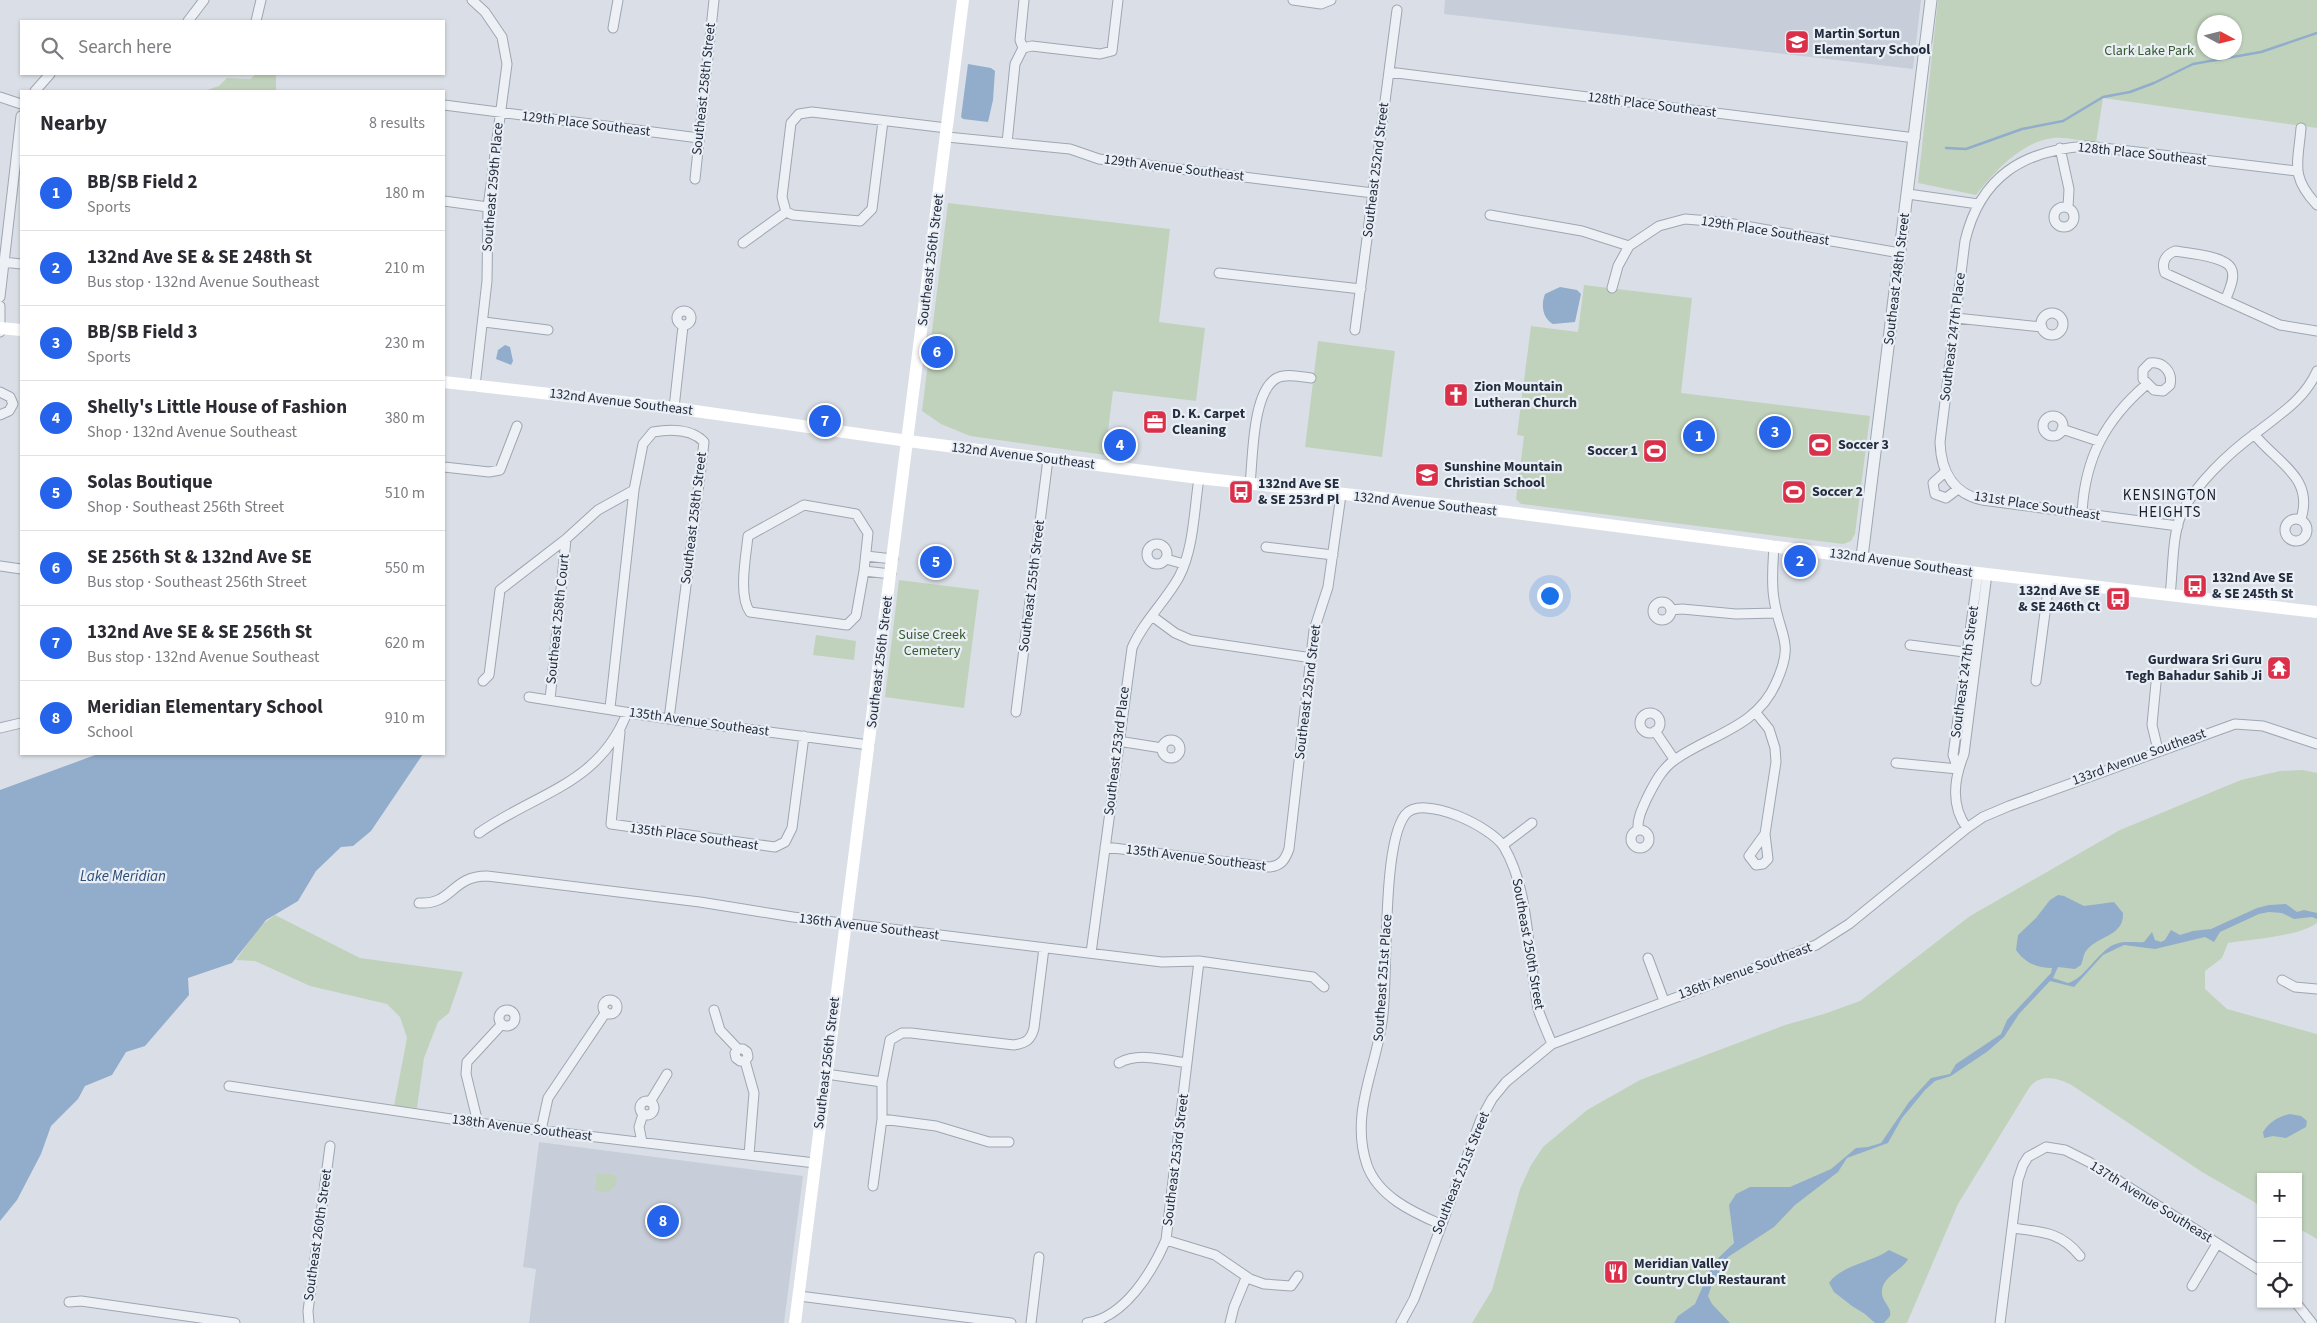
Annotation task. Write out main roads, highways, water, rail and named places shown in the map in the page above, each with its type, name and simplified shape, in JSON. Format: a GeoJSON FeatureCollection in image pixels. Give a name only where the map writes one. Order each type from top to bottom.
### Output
{"type":"FeatureCollection","features":[{"type":"Feature","properties":{"kind":"main road","name":"Southeast 256th Street"},"geometry":{"type":"LineString","coordinates":[[795,1323],[947,133],[962,0]]}},
{"type":"Feature","properties":{"kind":"main road"},"geometry":{"type":"LineString","coordinates":[[0,328],[20,330]]}},
{"type":"Feature","properties":{"kind":"main road","name":"132nd Avenue Southeast"},"geometry":{"type":"LineString","coordinates":[[445,382],[674,408],[908,441],[1199,478],[1508,512],[1982,574],[2317,612]]}},
{"type":"Feature","properties":{"kind":"water"},"geometry":{"type":"Polygon","coordinates":[[[968,64],[991,68],[995,71],[993,100],[988,122],[963,119],[961,117],[968,64]]]}},
{"type":"Feature","properties":{"kind":"water"},"geometry":{"type":"Polygon","coordinates":[[[1560,287],[1577,290],[1581,294],[1575,322],[1553,324],[1545,315],[1543,302],[1545,294],[1560,287]]]}},
{"type":"Feature","properties":{"kind":"water"},"geometry":{"type":"Polygon","coordinates":[[[505,345],[510,347],[513,361],[511,365],[496,359],[498,350],[505,345]]]}},
{"type":"Feature","properties":{"kind":"water","name":"Lake Meridian"},"geometry":{"type":"Polygon","coordinates":[[[95,755],[422,755],[371,831],[353,846],[341,847],[316,871],[298,901],[266,920],[232,963],[188,978],[189,995],[145,1046],[126,1052],[112,1075],[85,1086],[78,1099],[51,1126],[41,1154],[17,1200],[0,1221],[0,790],[95,755]]]}},
{"type":"Feature","properties":{"kind":"water"},"geometry":{"type":"Polygon","coordinates":[[[2058,895],[2084,906],[2114,902],[2123,913],[2119,927],[2091,946],[2085,953],[2081,965],[2075,969],[2058,967],[2053,978],[2068,983],[2074,981],[2085,972],[2101,954],[2113,945],[2125,942],[2144,942],[2152,932],[2155,940],[2161,942],[2165,940],[2171,930],[2180,935],[2211,929],[2257,908],[2269,905],[2286,904],[2297,912],[2304,910],[2317,913],[2317,919],[2312,917],[2294,919],[2282,913],[2269,912],[2259,914],[2220,932],[2214,942],[2205,937],[2155,949],[2124,945],[2103,955],[2074,987],[2050,981],[2019,1014],[2004,1037],[1988,1051],[1951,1076],[1935,1081],[1925,1090],[1902,1118],[1888,1143],[1847,1158],[1838,1172],[1795,1205],[1774,1227],[1728,1257],[1712,1284],[1708,1296],[1712,1304],[1730,1323],[1674,1323],[1678,1316],[1695,1304],[1713,1263],[1734,1243],[1729,1205],[1736,1194],[1750,1187],[1790,1187],[1831,1169],[1856,1148],[1881,1143],[1909,1102],[1931,1078],[1950,1074],[1956,1064],[2001,1034],[2007,1020],[2051,973],[2052,968],[2032,964],[2016,950],[2018,935],[2036,918],[2050,900],[2058,895]]]}},
{"type":"Feature","properties":{"kind":"water"},"geometry":{"type":"Polygon","coordinates":[[[2290,1114],[2301,1116],[2307,1121],[2306,1127],[2286,1138],[2273,1136],[2264,1138],[2263,1132],[2271,1122],[2290,1114]]]}},
{"type":"Feature","properties":{"kind":"water"},"geometry":{"type":"Polygon","coordinates":[[[1889,1250],[1908,1259],[1884,1283],[1882,1294],[1890,1310],[1890,1316],[1884,1323],[1875,1323],[1834,1292],[1829,1283],[1841,1272],[1889,1250]]]}},
{"type":"Feature","properties":{"kind":"waterway"},"geometry":{"type":"LineString","coordinates":[[1946,148],[1966,149],[2022,129],[2063,121],[2103,97],[2130,92],[2154,83],[2193,64],[2261,52],[2317,33]]}},
{"type":"Feature","properties":{"kind":"place","name":"Martin Sortun Elementary School"},"geometry":{"type":"Point","coordinates":[1797,42]}},
{"type":"Feature","properties":{"kind":"place","name":"SE 256th St & 132nd Ave SE"},"geometry":{"type":"Point","coordinates":[937,352]}},
{"type":"Feature","properties":{"kind":"place","name":"Zion Mountain Lutheran Church"},"geometry":{"type":"Point","coordinates":[1456,395]}},
{"type":"Feature","properties":{"kind":"place","name":"132nd Ave SE & SE 256th St"},"geometry":{"type":"Point","coordinates":[825,421]}},
{"type":"Feature","properties":{"kind":"place","name":"D. K. Carpet Cleaning"},"geometry":{"type":"Point","coordinates":[1155,422]}},
{"type":"Feature","properties":{"kind":"place","name":"BB/SB Field 3"},"geometry":{"type":"Point","coordinates":[1775,432]}},
{"type":"Feature","properties":{"kind":"place","name":"BB/SB Field 2"},"geometry":{"type":"Point","coordinates":[1699,436]}},
{"type":"Feature","properties":{"kind":"place","name":"Shelly's Little House of Fashion"},"geometry":{"type":"Point","coordinates":[1120,445]}},
{"type":"Feature","properties":{"kind":"place","name":"Soccer 3"},"geometry":{"type":"Point","coordinates":[1820,445]}},
{"type":"Feature","properties":{"kind":"place","name":"Soccer 1"},"geometry":{"type":"Point","coordinates":[1655,451]}},
{"type":"Feature","properties":{"kind":"place","name":"Sunshine Mountain Christian School"},"geometry":{"type":"Point","coordinates":[1427,475]}},
{"type":"Feature","properties":{"kind":"place","name":"132nd Ave SE & SE 253rd Pl"},"geometry":{"type":"Point","coordinates":[1241,492]}},
{"type":"Feature","properties":{"kind":"place","name":"Soccer 2"},"geometry":{"type":"Point","coordinates":[1794,492]}},
{"type":"Feature","properties":{"kind":"place","name":"132nd Ave SE & SE 248th St"},"geometry":{"type":"Point","coordinates":[1800,561]}},
{"type":"Feature","properties":{"kind":"place","name":"Solas Boutique"},"geometry":{"type":"Point","coordinates":[936,562]}},
{"type":"Feature","properties":{"kind":"place","name":"132nd Ave SE & SE 245th St"},"geometry":{"type":"Point","coordinates":[2195,586]}},
{"type":"Feature","properties":{"kind":"place","name":"132nd Ave SE & SE 246th Ct"},"geometry":{"type":"Point","coordinates":[2118,599]}},
{"type":"Feature","properties":{"kind":"place","name":"Gurdwara Sri Guru Tegh Bahadur Sahib Ji"},"geometry":{"type":"Point","coordinates":[2279,668]}},
{"type":"Feature","properties":{"kind":"place","name":"Meridian Elementary School"},"geometry":{"type":"Point","coordinates":[663,1221]}},
{"type":"Feature","properties":{"kind":"place","name":"Meridian Valley Country Club Restaurant"},"geometry":{"type":"Point","coordinates":[1616,1272]}},
{"type":"Feature","properties":{"kind":"district","name":"KENSINGTON HEIGHTS"},"geometry":{"type":"Point","coordinates":[2170,504]}},
{"type":"Feature","properties":{"kind":"park label","name":"Clark Lake Park"},"geometry":{"type":"Point","coordinates":[2149,51]}},
{"type":"Feature","properties":{"kind":"park label","name":"Suise Creek Cemetery"},"geometry":{"type":"Point","coordinates":[932,644]}}]}
